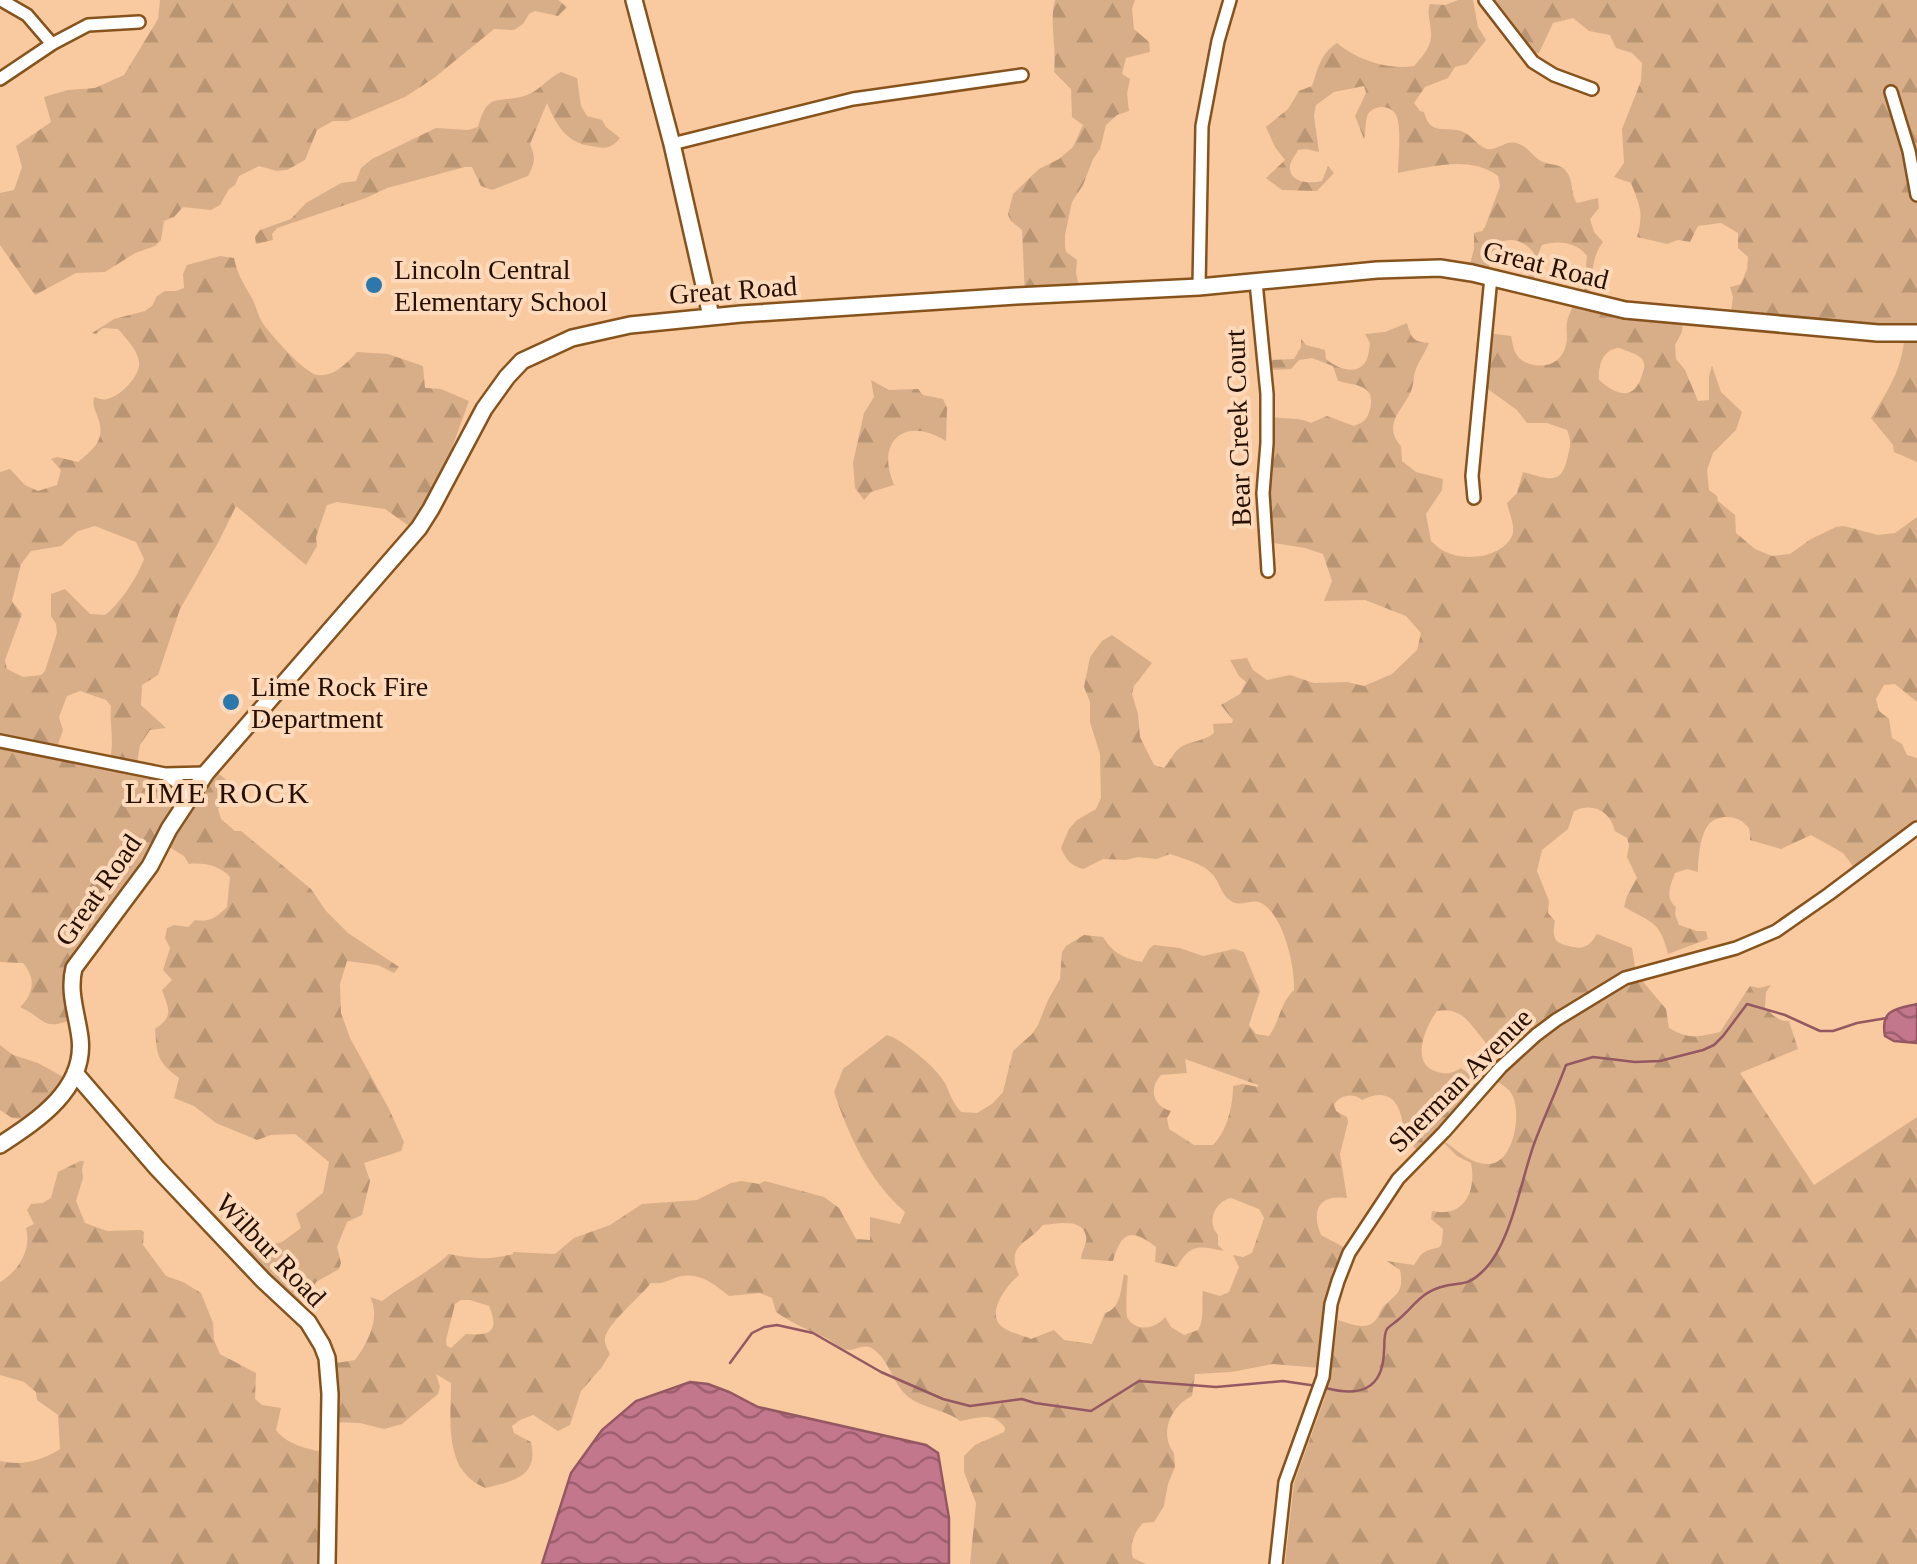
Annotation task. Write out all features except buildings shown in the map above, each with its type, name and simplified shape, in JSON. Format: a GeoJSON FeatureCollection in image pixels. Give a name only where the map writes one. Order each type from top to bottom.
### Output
{"type":"FeatureCollection","features":[{"type":"Feature","properties":{"kind":"street"},"geometry":{"type":"LineString","coordinates":[[1,0],[27,15],[52,44]]}},
{"type":"Feature","properties":{"kind":"street"},"geometry":{"type":"LineString","coordinates":[[634,0],[711,316]]}},
{"type":"Feature","properties":{"kind":"street"},"geometry":{"type":"LineString","coordinates":[[1199,287],[1202,126],[1230,0]]}},
{"type":"Feature","properties":{"kind":"street"},"geometry":{"type":"LineString","coordinates":[[1485,0],[1533,62],[1592,89]]}},
{"type":"Feature","properties":{"kind":"street"},"geometry":{"type":"LineString","coordinates":[[0,79],[88,25],[139,22]]}},
{"type":"Feature","properties":{"kind":"street"},"geometry":{"type":"LineString","coordinates":[[672,144],[852,99],[1022,75]]}},
{"type":"Feature","properties":{"kind":"street"},"geometry":{"type":"LineString","coordinates":[[1891,92],[1909,151],[1917,195]]}},
{"type":"Feature","properties":{"kind":"street","name":"Great Road"},"geometry":{"type":"LineString","coordinates":[[75,1073],[81,1052],[71,988],[74,968],[83,953],[150,866],[206,772],[419,528],[484,409],[507,376],[522,361],[572,338],[605,329],[711,316],[1199,287],[1418,268],[1457,270],[1626,310],[1878,333],[1917,333]]}},
{"type":"Feature","properties":{"kind":"street"},"geometry":{"type":"LineString","coordinates":[[1474,498],[1472,476],[1490,278]]}},
{"type":"Feature","properties":{"kind":"street","name":"Bear Creek Court"},"geometry":{"type":"LineString","coordinates":[[1256,282],[1267,394],[1263,494],[1268,571]]}},
{"type":"Feature","properties":{"kind":"street"},"geometry":{"type":"LineString","coordinates":[[0,741],[165,774],[206,772]]}},
{"type":"Feature","properties":{"kind":"street"},"geometry":{"type":"LineString","coordinates":[[165,774],[192,793]]}},
{"type":"Feature","properties":{"kind":"street","name":"Sherman Avenue"},"geometry":{"type":"LineString","coordinates":[[1276,1564],[1285,1482],[1323,1377],[1331,1304],[1338,1281],[1349,1253],[1398,1178],[1501,1067],[1556,1020],[1625,978],[1736,948],[1776,931],[1917,828]]}},
{"type":"Feature","properties":{"kind":"street"},"geometry":{"type":"LineString","coordinates":[[0,1145],[53,1106],[75,1073]]}},
{"type":"Feature","properties":{"kind":"street","name":"Wilbur Road"},"geometry":{"type":"LineString","coordinates":[[75,1073],[157,1168],[308,1322],[322,1346],[328,1358],[330,1394],[327,1564]]}},
{"type":"Feature","properties":{"kind":"green space"},"geometry":{"type":"Polygon","coordinates":[[[160,0],[558,0],[567,7],[558,16],[535,11],[514,30],[494,29],[405,97],[317,130],[305,160],[287,170],[259,166],[239,176],[220,205],[211,210],[183,207],[164,221],[161,240],[155,246],[135,253],[105,272],[76,273],[35,295],[0,245],[0,193],[14,190],[22,167],[16,146],[51,122],[44,97],[95,88],[124,75],[158,19],[160,0]]]}},
{"type":"Feature","properties":{"kind":"green space"},"geometry":{"type":"Polygon","coordinates":[[[1055,0],[1135,0],[1134,29],[1149,42],[1150,52],[1126,58],[1122,74],[1130,79],[1129,111],[1106,125],[1100,149],[1072,202],[1065,246],[1066,252],[1077,260],[1080,293],[1025,297],[1022,230],[1008,214],[1013,194],[1039,169],[1073,147],[1083,125],[1072,117],[1071,89],[1054,72],[1055,0]]]}},
{"type":"Feature","properties":{"kind":"green space"},"geometry":{"type":"Polygon","coordinates":[[[1473,0],[1478,27],[1486,40],[1467,64],[1455,67],[1448,78],[1425,87],[1414,103],[1438,129],[1461,131],[1487,149],[1516,143],[1541,161],[1563,168],[1577,203],[1598,198],[1599,208],[1590,219],[1603,242],[1594,263],[1588,301],[1683,318],[1682,332],[1675,345],[1676,359],[1698,401],[1709,400],[1712,366],[1721,392],[1742,412],[1736,430],[1713,453],[1707,470],[1709,490],[1735,515],[1736,533],[1755,549],[1772,556],[1790,554],[1836,527],[1878,535],[1895,533],[1917,517],[1917,702],[1895,684],[1884,685],[1876,699],[1879,711],[1889,719],[1892,738],[1902,744],[1907,755],[1917,758],[1917,819],[1856,870],[1843,853],[1811,835],[1781,849],[1750,840],[1749,828],[1738,819],[1723,817],[1713,821],[1702,840],[1698,872],[1687,869],[1675,873],[1670,891],[1679,925],[1706,931],[1708,939],[1668,954],[1658,929],[1624,907],[1637,878],[1627,857],[1627,838],[1615,831],[1600,810],[1574,811],[1568,829],[1542,850],[1537,871],[1549,901],[1548,913],[1555,921],[1555,938],[1564,945],[1582,947],[1597,934],[1632,948],[1636,973],[1607,985],[1505,1061],[1460,1014],[1437,1011],[1424,1035],[1424,1062],[1441,1073],[1461,1068],[1480,1082],[1421,1154],[1404,1137],[1399,1109],[1389,1097],[1362,1100],[1346,1096],[1336,1102],[1336,1111],[1347,1117],[1348,1122],[1340,1154],[1347,1198],[1323,1202],[1317,1219],[1321,1235],[1351,1251],[1319,1368],[1273,1364],[1195,1374],[1192,1396],[1178,1406],[1167,1429],[1175,1467],[1164,1506],[1154,1522],[1143,1523],[1133,1539],[1133,1558],[1146,1564],[970,1564],[976,1503],[964,1472],[964,1456],[975,1445],[1004,1432],[1001,1423],[985,1417],[960,1421],[917,1402],[901,1389],[873,1349],[841,1348],[776,1312],[772,1298],[760,1293],[729,1296],[698,1277],[651,1283],[618,1318],[605,1338],[610,1354],[581,1391],[570,1425],[558,1431],[533,1415],[512,1426],[514,1433],[531,1442],[532,1454],[527,1470],[514,1480],[485,1488],[462,1469],[452,1443],[451,1383],[436,1374],[438,1394],[402,1424],[384,1429],[332,1422],[330,1364],[355,1360],[364,1346],[374,1321],[370,1297],[382,1301],[449,1254],[481,1258],[513,1252],[555,1254],[574,1238],[610,1225],[642,1204],[697,1200],[742,1181],[765,1181],[824,1197],[839,1208],[856,1239],[870,1240],[870,1217],[900,1224],[905,1212],[871,1172],[840,1109],[834,1092],[843,1069],[887,1035],[934,1069],[961,1112],[977,1113],[1003,1092],[1013,1051],[1038,1025],[1060,979],[1062,952],[1084,935],[1103,937],[1119,954],[1142,962],[1154,945],[1203,956],[1234,949],[1244,952],[1260,991],[1249,1025],[1256,1034],[1269,1036],[1294,990],[1286,942],[1269,909],[1257,902],[1231,901],[1209,871],[1170,854],[1157,859],[1103,859],[1083,869],[1065,856],[1061,848],[1069,829],[1096,809],[1101,798],[1100,754],[1084,687],[1090,657],[1112,635],[1152,663],[1132,694],[1140,737],[1154,765],[1164,768],[1181,747],[1214,733],[1213,724],[1232,723],[1221,705],[1240,694],[1246,682],[1230,660],[1247,658],[1253,670],[1267,680],[1290,675],[1314,683],[1364,686],[1392,674],[1417,650],[1421,633],[1406,616],[1365,600],[1324,601],[1332,581],[1323,554],[1274,543],[1265,494],[1270,417],[1311,423],[1327,416],[1354,426],[1363,422],[1370,409],[1367,390],[1338,381],[1333,366],[1312,358],[1299,360],[1291,369],[1268,370],[1268,360],[1294,359],[1301,339],[1306,345],[1325,350],[1326,359],[1335,365],[1352,370],[1367,359],[1370,343],[1365,334],[1385,332],[1407,323],[1414,338],[1429,343],[1393,430],[1401,446],[1402,461],[1416,472],[1443,479],[1442,490],[1426,514],[1431,541],[1442,550],[1471,557],[1500,549],[1512,536],[1507,503],[1517,493],[1523,472],[1553,478],[1562,472],[1570,445],[1567,430],[1547,423],[1527,423],[1517,410],[1485,387],[1487,333],[1511,336],[1517,355],[1528,363],[1541,366],[1557,360],[1566,346],[1571,311],[1576,300],[1583,300],[1587,256],[1583,251],[1566,243],[1542,245],[1533,266],[1533,287],[1526,286],[1534,253],[1517,241],[1497,244],[1486,276],[1468,272],[1474,233],[1485,227],[1500,186],[1498,176],[1462,164],[1398,173],[1399,127],[1394,112],[1383,107],[1371,111],[1364,139],[1355,116],[1366,93],[1364,86],[1334,92],[1316,105],[1319,152],[1298,150],[1290,172],[1301,181],[1322,181],[1328,166],[1334,173],[1317,191],[1282,190],[1266,178],[1285,160],[1266,127],[1288,109],[1299,91],[1312,86],[1327,51],[1337,43],[1383,65],[1414,66],[1430,41],[1430,4],[1473,0]],[[1619,348],[1609,351],[1599,369],[1599,380],[1618,392],[1629,392],[1639,384],[1643,361],[1619,348]],[[1185,1059],[1187,1073],[1161,1075],[1154,1096],[1171,1111],[1167,1118],[1169,1129],[1194,1145],[1213,1145],[1228,1118],[1233,1086],[1258,1085],[1185,1059]],[[1231,1198],[1225,1200],[1213,1218],[1218,1245],[1224,1251],[1196,1248],[1177,1267],[1155,1262],[1156,1247],[1134,1235],[1124,1239],[1113,1261],[1081,1259],[1084,1230],[1068,1223],[1043,1225],[1016,1251],[1019,1275],[997,1305],[1000,1325],[1031,1339],[1054,1330],[1064,1340],[1092,1344],[1105,1313],[1117,1303],[1124,1274],[1128,1276],[1127,1316],[1132,1323],[1147,1327],[1165,1317],[1171,1327],[1184,1335],[1198,1330],[1203,1291],[1220,1296],[1229,1292],[1239,1267],[1233,1255],[1243,1257],[1252,1253],[1264,1218],[1259,1209],[1231,1198]],[[470,1300],[455,1304],[447,1346],[451,1348],[466,1334],[487,1333],[493,1327],[489,1306],[470,1300]]]}},
{"type":"Feature","properties":{"kind":"green space"},"geometry":{"type":"Polygon","coordinates":[[[1478,0],[1917,0],[1917,326],[1730,319],[1730,287],[1741,284],[1747,269],[1748,257],[1738,248],[1738,233],[1721,223],[1698,226],[1690,242],[1678,240],[1667,244],[1637,237],[1641,215],[1631,183],[1614,177],[1624,163],[1622,129],[1641,81],[1642,63],[1632,53],[1616,48],[1610,35],[1589,31],[1573,18],[1553,23],[1539,53],[1525,54],[1499,19],[1478,0]]]}},
{"type":"Feature","properties":{"kind":"green space"},"geometry":{"type":"Polygon","coordinates":[[[561,72],[577,78],[581,106],[587,116],[602,120],[620,138],[614,144],[600,148],[568,137],[547,103],[530,144],[534,160],[528,176],[492,190],[481,186],[472,167],[465,167],[387,188],[277,228],[273,240],[256,244],[260,230],[291,219],[306,203],[341,183],[356,181],[361,168],[372,159],[436,128],[478,127],[490,103],[531,93],[561,72]]]}},
{"type":"Feature","properties":{"kind":"green space"},"geometry":{"type":"Polygon","coordinates":[[[220,256],[234,258],[262,322],[288,353],[312,373],[335,372],[357,352],[388,354],[423,366],[425,388],[441,389],[469,401],[453,451],[416,531],[385,509],[337,502],[327,505],[316,537],[317,546],[306,565],[236,506],[180,609],[158,675],[142,685],[141,705],[166,728],[150,730],[140,745],[136,769],[214,770],[234,786],[218,809],[221,819],[311,889],[348,933],[399,967],[394,973],[378,965],[347,961],[340,984],[341,1013],[350,1038],[404,1142],[401,1151],[364,1163],[370,1181],[362,1215],[347,1222],[337,1247],[339,1269],[316,1282],[298,1306],[243,1257],[251,1249],[282,1242],[301,1228],[296,1214],[323,1193],[329,1162],[295,1134],[257,1140],[216,1123],[194,1106],[174,1098],[179,1078],[162,1062],[156,1045],[155,1029],[168,1012],[162,990],[172,980],[163,970],[170,948],[165,938],[167,928],[188,927],[195,920],[209,920],[219,914],[227,907],[230,877],[211,866],[189,864],[166,845],[73,989],[77,1018],[51,1024],[20,1007],[31,991],[30,974],[23,963],[0,962],[0,472],[10,469],[25,485],[38,491],[57,485],[61,470],[51,459],[78,462],[92,449],[100,434],[94,397],[106,399],[119,393],[134,378],[139,362],[118,329],[103,328],[92,333],[114,319],[145,311],[165,291],[184,288],[187,265],[220,256]],[[95,526],[78,531],[61,546],[31,551],[21,564],[12,601],[22,614],[5,660],[7,669],[23,677],[45,671],[57,633],[51,616],[51,594],[65,589],[90,614],[105,615],[133,581],[144,559],[136,542],[95,526]],[[80,691],[67,696],[59,717],[63,730],[55,753],[108,764],[111,706],[106,700],[80,691]]]}},
{"type":"Feature","properties":{"kind":"green space"},"geometry":{"type":"Polygon","coordinates":[[[1917,340],[1917,462],[1894,452],[1893,445],[1871,418],[1896,372],[1904,341],[1917,340]]]}},
{"type":"Feature","properties":{"kind":"green space"},"geometry":{"type":"Polygon","coordinates":[[[871,380],[889,390],[918,389],[923,395],[943,399],[947,408],[946,441],[918,431],[898,437],[888,456],[894,485],[871,492],[864,500],[855,488],[853,463],[864,413],[874,397],[871,380]]]}},
{"type":"Feature","properties":{"kind":"green space"},"geometry":{"type":"Polygon","coordinates":[[[1640,978],[1666,1009],[1669,1028],[1694,1036],[1720,1032],[1750,986],[1771,985],[1765,1007],[1778,1019],[1789,1021],[1798,1049],[1740,1073],[1814,1185],[1917,1117],[1917,1564],[1285,1564],[1294,1483],[1324,1400],[1338,1320],[1359,1326],[1374,1322],[1400,1287],[1400,1270],[1387,1261],[1414,1265],[1423,1253],[1439,1247],[1443,1229],[1431,1219],[1432,1211],[1452,1211],[1460,1207],[1469,1193],[1471,1163],[1457,1156],[1439,1138],[1473,1161],[1487,1164],[1504,1156],[1514,1136],[1515,1101],[1510,1091],[1492,1078],[1554,1026],[1640,978]]]}},
{"type":"Feature","properties":{"kind":"green space"},"geometry":{"type":"Polygon","coordinates":[[[0,1045],[13,1055],[71,1081],[24,1119],[12,1118],[0,1110],[0,1045]]]}},
{"type":"Feature","properties":{"kind":"green space"},"geometry":{"type":"Polygon","coordinates":[[[84,1161],[83,1178],[76,1201],[85,1223],[107,1231],[144,1232],[143,1245],[166,1276],[201,1293],[220,1354],[256,1373],[255,1399],[262,1405],[281,1408],[276,1430],[293,1443],[328,1453],[328,1564],[0,1564],[0,1461],[31,1461],[60,1449],[58,1415],[37,1400],[36,1392],[24,1382],[0,1375],[0,1282],[18,1266],[25,1252],[26,1228],[34,1224],[27,1210],[31,1204],[51,1198],[58,1172],[84,1161]]]}},
{"type":"Feature","properties":{"kind":"water"},"geometry":{"type":"Polygon","coordinates":[[[1917,1004],[1917,1043],[1885,1036],[1887,1015],[1917,1004]]]}},
{"type":"Feature","properties":{"kind":"water"},"geometry":{"type":"Polygon","coordinates":[[[690,1382],[708,1384],[758,1407],[926,1445],[938,1453],[949,1518],[949,1564],[542,1564],[571,1473],[602,1430],[636,1401],[690,1382]]]}},
{"type":"Feature","properties":{"kind":"waterway"},"geometry":{"type":"LineString","coordinates":[[1326,1388],[1349,1392],[1367,1388],[1383,1364],[1388,1328],[1428,1292],[1472,1280],[1493,1259],[1508,1228],[1534,1144],[1566,1065],[1593,1057],[1660,1061],[1703,1050],[1723,1036],[1747,1004],[1820,1031],[1887,1018]]}},
{"type":"Feature","properties":{"kind":"waterway"},"geometry":{"type":"LineString","coordinates":[[730,1363],[752,1333],[777,1325],[813,1333],[881,1372],[943,1399],[970,1406],[1022,1399],[1091,1411],[1139,1381],[1216,1387],[1283,1381],[1317,1386]]}},
{"type":"Feature","properties":{"kind":"place","name":"Lincoln Central Elementary School"},"geometry":{"type":"Point","coordinates":[374,285]}},
{"type":"Feature","properties":{"kind":"place","name":"Lime Rock Fire Department"},"geometry":{"type":"Point","coordinates":[231,702]}},
{"type":"Feature","properties":{"kind":"district","name":"LIME ROCK"},"geometry":{"type":"Point","coordinates":[218,792]}}]}
